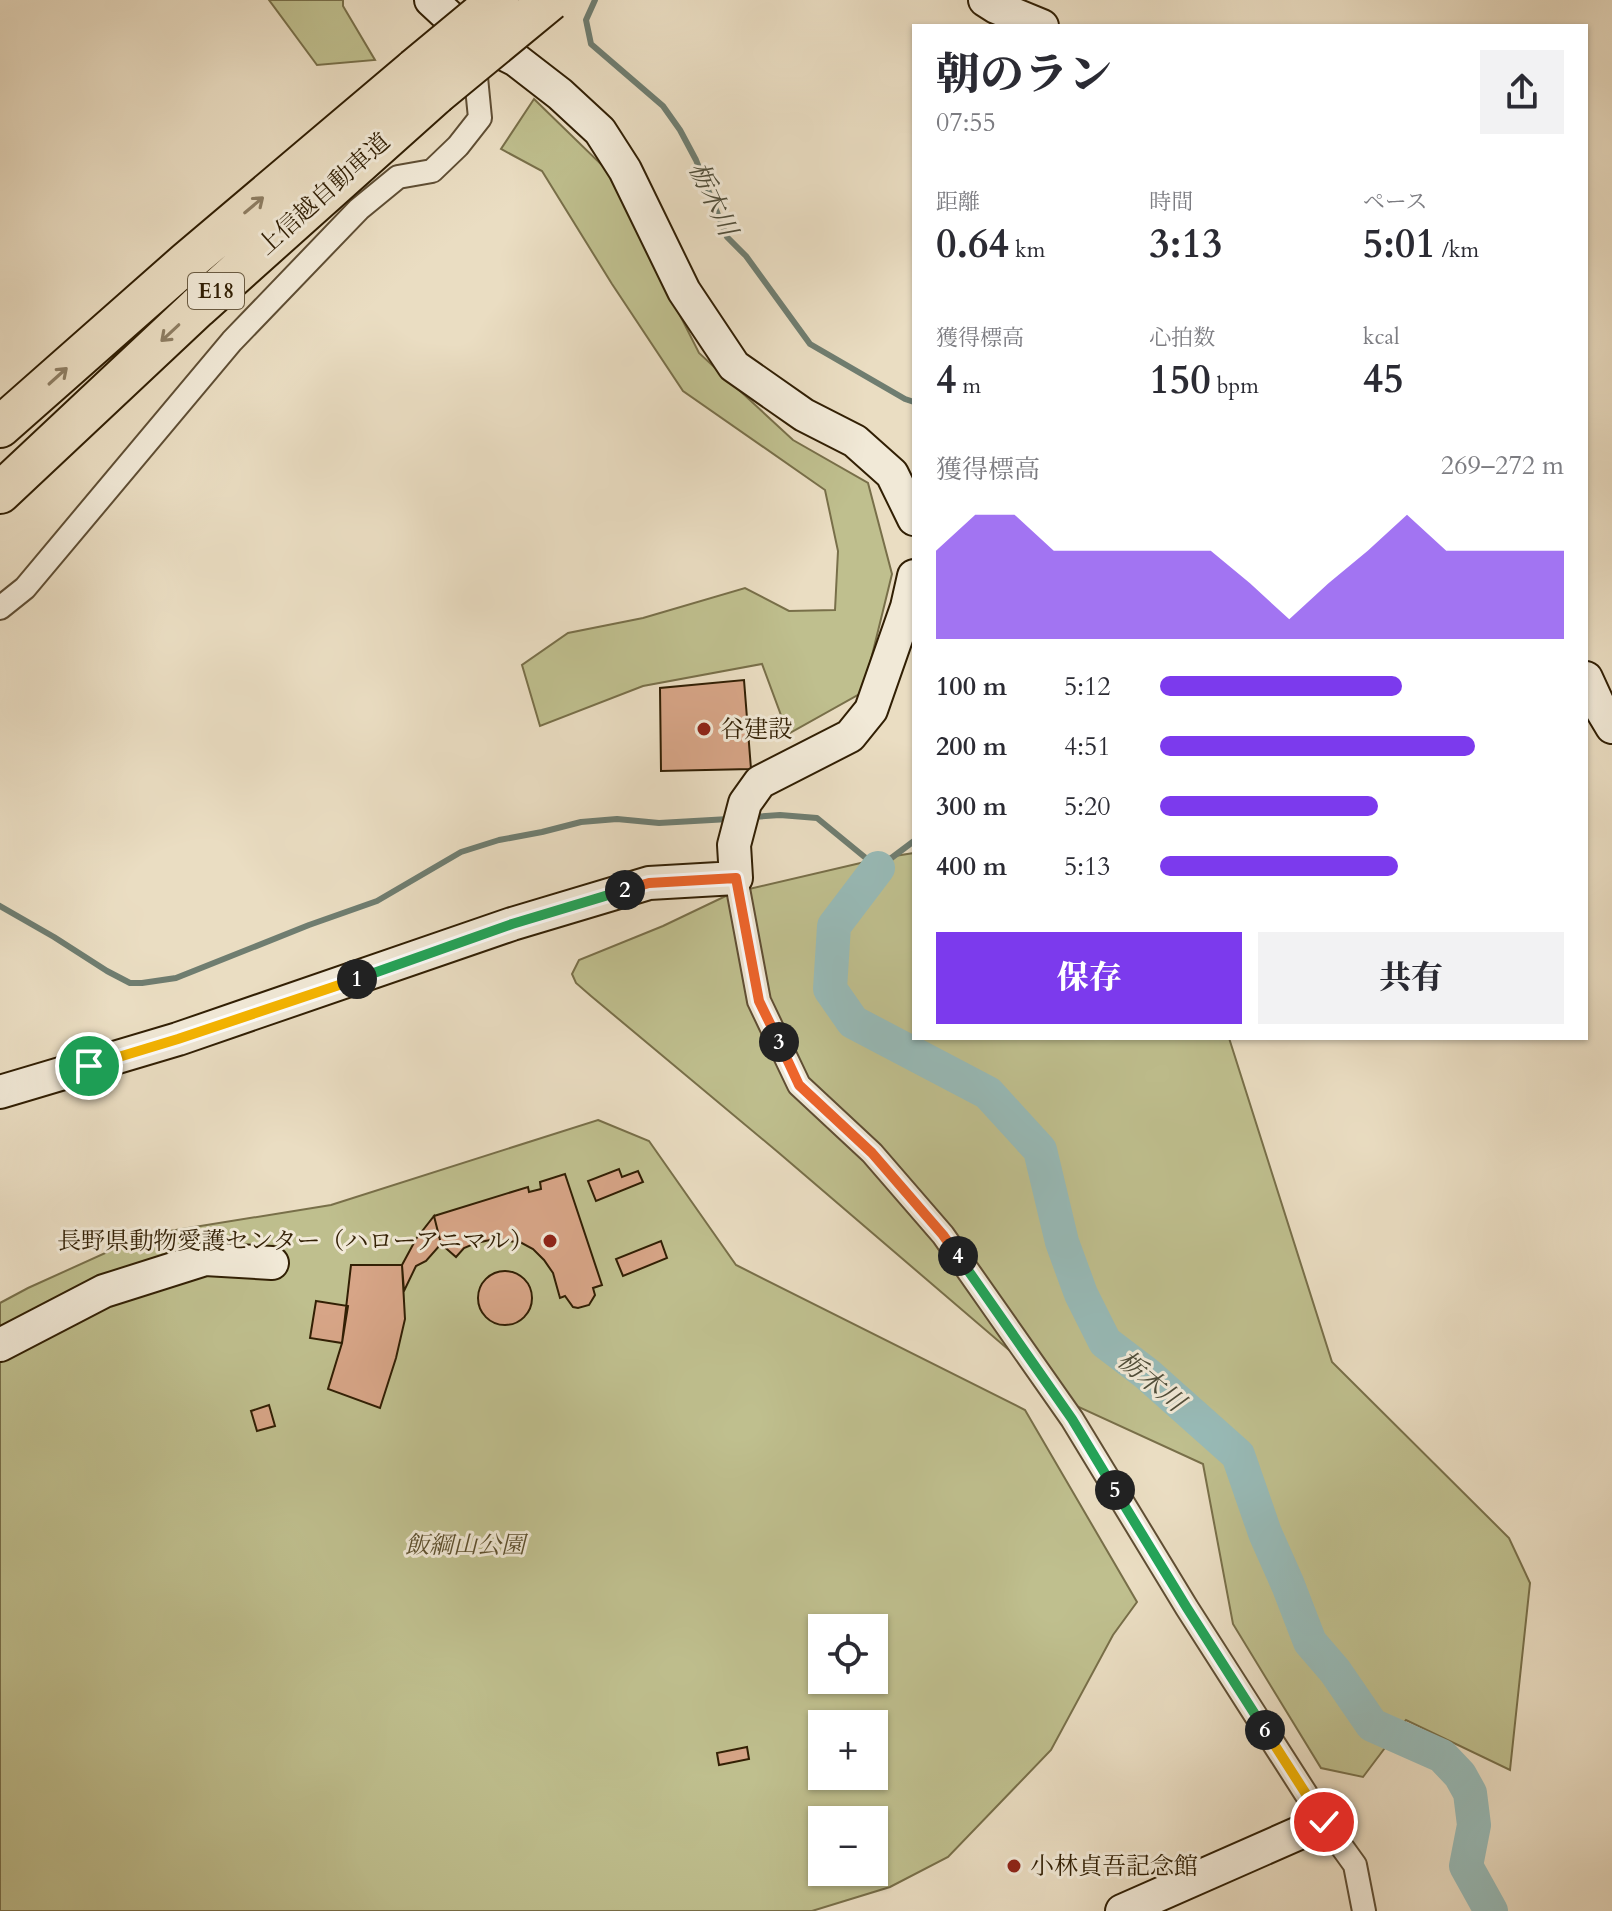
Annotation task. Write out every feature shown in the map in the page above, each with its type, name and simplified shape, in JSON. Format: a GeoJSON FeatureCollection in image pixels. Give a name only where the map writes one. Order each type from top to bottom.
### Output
{"type":"FeatureCollection","features":[{"type":"Feature","properties":{"kind":"highway","name":"上信越自動車道"},"geometry":{"type":"LineString","coordinates":[[0,493],[197,308],[426,81],[498,0]]}},
{"type":"Feature","properties":{"kind":"highway","name":"上信越自動車道"},"geometry":{"type":"LineString","coordinates":[[0,427],[187,262],[426,81],[550,0]]}},
{"type":"Feature","properties":{"kind":"street"},"geometry":{"type":"LineString","coordinates":[[431,0],[472,38],[516,60],[560,94],[600,131],[625,170],[684,291],[734,366],[804,415],[855,441],[892,474],[912,515]]}},
{"type":"Feature","properties":{"kind":"street"},"geometry":{"type":"LineString","coordinates":[[985,0],[1037,24]]}},
{"type":"Feature","properties":{"kind":"street"},"geometry":{"type":"LineString","coordinates":[[0,608],[25,588],[232,341],[359,209],[398,177],[432,171],[458,146],[480,118],[472,38]]}},
{"type":"Feature","properties":{"kind":"street"},"geometry":{"type":"LineString","coordinates":[[912,585],[871,710],[850,736],[760,782],[745,803],[734,845],[736,878],[759,1001],[799,1085],[872,1153],[943,1235],[1072,1419],[1187,1608],[1324,1822],[1355,1865],[1364,1911]]}},
{"type":"Feature","properties":{"kind":"street"},"geometry":{"type":"LineString","coordinates":[[1588,682],[1612,727]]}},
{"type":"Feature","properties":{"kind":"street"},"geometry":{"type":"LineString","coordinates":[[0,1092],[178,1039],[512,924],[649,883],[736,878]]}},
{"type":"Feature","properties":{"kind":"street"},"geometry":{"type":"LineString","coordinates":[[0,1345],[104,1291],[205,1259],[272,1263]]}},
{"type":"Feature","properties":{"kind":"street"},"geometry":{"type":"LineString","coordinates":[[1122,1911],[1324,1822]]}},
{"type":"Feature","properties":{"kind":"green space"},"geometry":{"type":"Polygon","coordinates":[[[269,0],[343,0],[343,6],[375,60],[317,65],[269,0]]]}},
{"type":"Feature","properties":{"kind":"green space"},"geometry":{"type":"Polygon","coordinates":[[[534,99],[606,169],[699,353],[793,440],[868,483],[892,574],[863,692],[788,734],[762,664],[643,686],[540,726],[522,665],[568,633],[643,618],[745,588],[789,611],[835,610],[838,551],[825,490],[683,391],[542,171],[501,149],[534,99]]]}},
{"type":"Feature","properties":{"kind":"green space"},"geometry":{"type":"Polygon","coordinates":[[[912,853],[912,1040],[1230,1040],[1332,1362],[1509,1538],[1530,1583],[1510,1770],[1406,1720],[1363,1777],[1321,1768],[1233,1624],[1203,1464],[1072,1404],[591,996],[576,983],[572,974],[579,960],[663,926],[732,893],[912,853]]]}},
{"type":"Feature","properties":{"kind":"green space","name":"飯綱山公園"},"geometry":{"type":"Polygon","coordinates":[[[598,1120],[649,1141],[736,1265],[1025,1410],[1137,1602],[1113,1635],[1051,1750],[948,1857],[890,1887],[812,1911],[0,1911],[0,1303],[145,1235],[331,1205],[598,1120]]]}},
{"type":"Feature","properties":{"kind":"building","name":"谷建設"},"geometry":{"type":"Polygon","coordinates":[[[744,680],[751,769],[661,771],[660,688],[744,680]]]}},
{"type":"Feature","properties":{"kind":"building"},"geometry":{"type":"Polygon","coordinates":[[[619,1169],[622,1177],[638,1171],[643,1182],[596,1201],[588,1181],[619,1169]]]}},
{"type":"Feature","properties":{"kind":"building","name":"長野県動物愛護センター（ハローアニマル）"},"geometry":{"type":"Polygon","coordinates":[[[565,1174],[602,1285],[593,1288],[595,1295],[589,1305],[573,1307],[565,1296],[560,1298],[553,1273],[544,1260],[520,1242],[490,1240],[476,1243],[464,1248],[456,1257],[441,1244],[434,1216],[528,1187],[529,1192],[541,1189],[540,1182],[565,1174]]]}},
{"type":"Feature","properties":{"kind":"building"},"geometry":{"type":"Polygon","coordinates":[[[434,1216],[441,1244],[426,1261],[416,1266],[404,1291],[402,1265],[416,1239],[434,1216]]]}},
{"type":"Feature","properties":{"kind":"building"},"geometry":{"type":"Polygon","coordinates":[[[661,1241],[667,1258],[623,1276],[616,1259],[661,1241]]]}},
{"type":"Feature","properties":{"kind":"building","name":"長野県動物愛護センター（ハローアニマル）"},"geometry":{"type":"Polygon","coordinates":[[[351,1265],[402,1265],[405,1319],[380,1408],[328,1389],[342,1343],[351,1265]]]}},
{"type":"Feature","properties":{"kind":"building"},"geometry":{"type":"Polygon","coordinates":[[[505,1271],[524,1279],[532,1298],[524,1317],[505,1325],[486,1317],[478,1298],[486,1279],[505,1271]]]}},
{"type":"Feature","properties":{"kind":"building"},"geometry":{"type":"Polygon","coordinates":[[[316,1301],[348,1306],[342,1343],[310,1338],[316,1301]]]}},
{"type":"Feature","properties":{"kind":"building"},"geometry":{"type":"Polygon","coordinates":[[[269,1405],[275,1426],[257,1431],[251,1411],[269,1405]]]}},
{"type":"Feature","properties":{"kind":"building"},"geometry":{"type":"Polygon","coordinates":[[[747,1747],[749,1759],[719,1765],[717,1753],[747,1747]]]}},
{"type":"Feature","properties":{"kind":"waterway","name":"栃木川"},"geometry":{"type":"LineString","coordinates":[[595,0],[586,20],[591,44],[663,106],[696,160],[727,237],[746,256],[810,344],[912,401]]}},
{"type":"Feature","properties":{"kind":"waterway"},"geometry":{"type":"LineString","coordinates":[[752,817],[780,815],[817,818],[878,868],[912,842]]}},
{"type":"Feature","properties":{"kind":"waterway"},"geometry":{"type":"LineString","coordinates":[[0,906],[107,971],[130,983],[142,983],[176,978],[377,901],[461,852],[499,840],[581,822],[617,819],[659,823],[729,819]]}},
{"type":"Feature","properties":{"kind":"waterway","name":"栃木川"},"geometry":{"type":"LineString","coordinates":[[878,868],[834,926],[830,989],[853,1022],[988,1093],[1040,1150],[1062,1242],[1081,1294],[1105,1342],[1147,1374],[1238,1455],[1265,1533],[1310,1642],[1335,1671],[1372,1725],[1442,1756],[1460,1775],[1470,1793],[1474,1825],[1466,1866],[1491,1911]]}},
{"type":"Feature","properties":{"kind":"place","name":"谷建設"},"geometry":{"type":"Point","coordinates":[704,729]}},
{"type":"Feature","properties":{"kind":"place","name":"長野県動物愛護センター（ハローアニマル）"},"geometry":{"type":"Point","coordinates":[550,1241]}},
{"type":"Feature","properties":{"kind":"place","name":"小林貞吾記念館"},"geometry":{"type":"Point","coordinates":[1014,1866]}},
{"type":"Feature","properties":{"kind":"route"},"geometry":{"type":"LineString","coordinates":[[89,1066],[330,988],[512,924],[649,883],[736,878],[759,1001],[799,1085],[872,1153],[943,1235],[1072,1419],[1187,1608],[1324,1822]]}}]}
